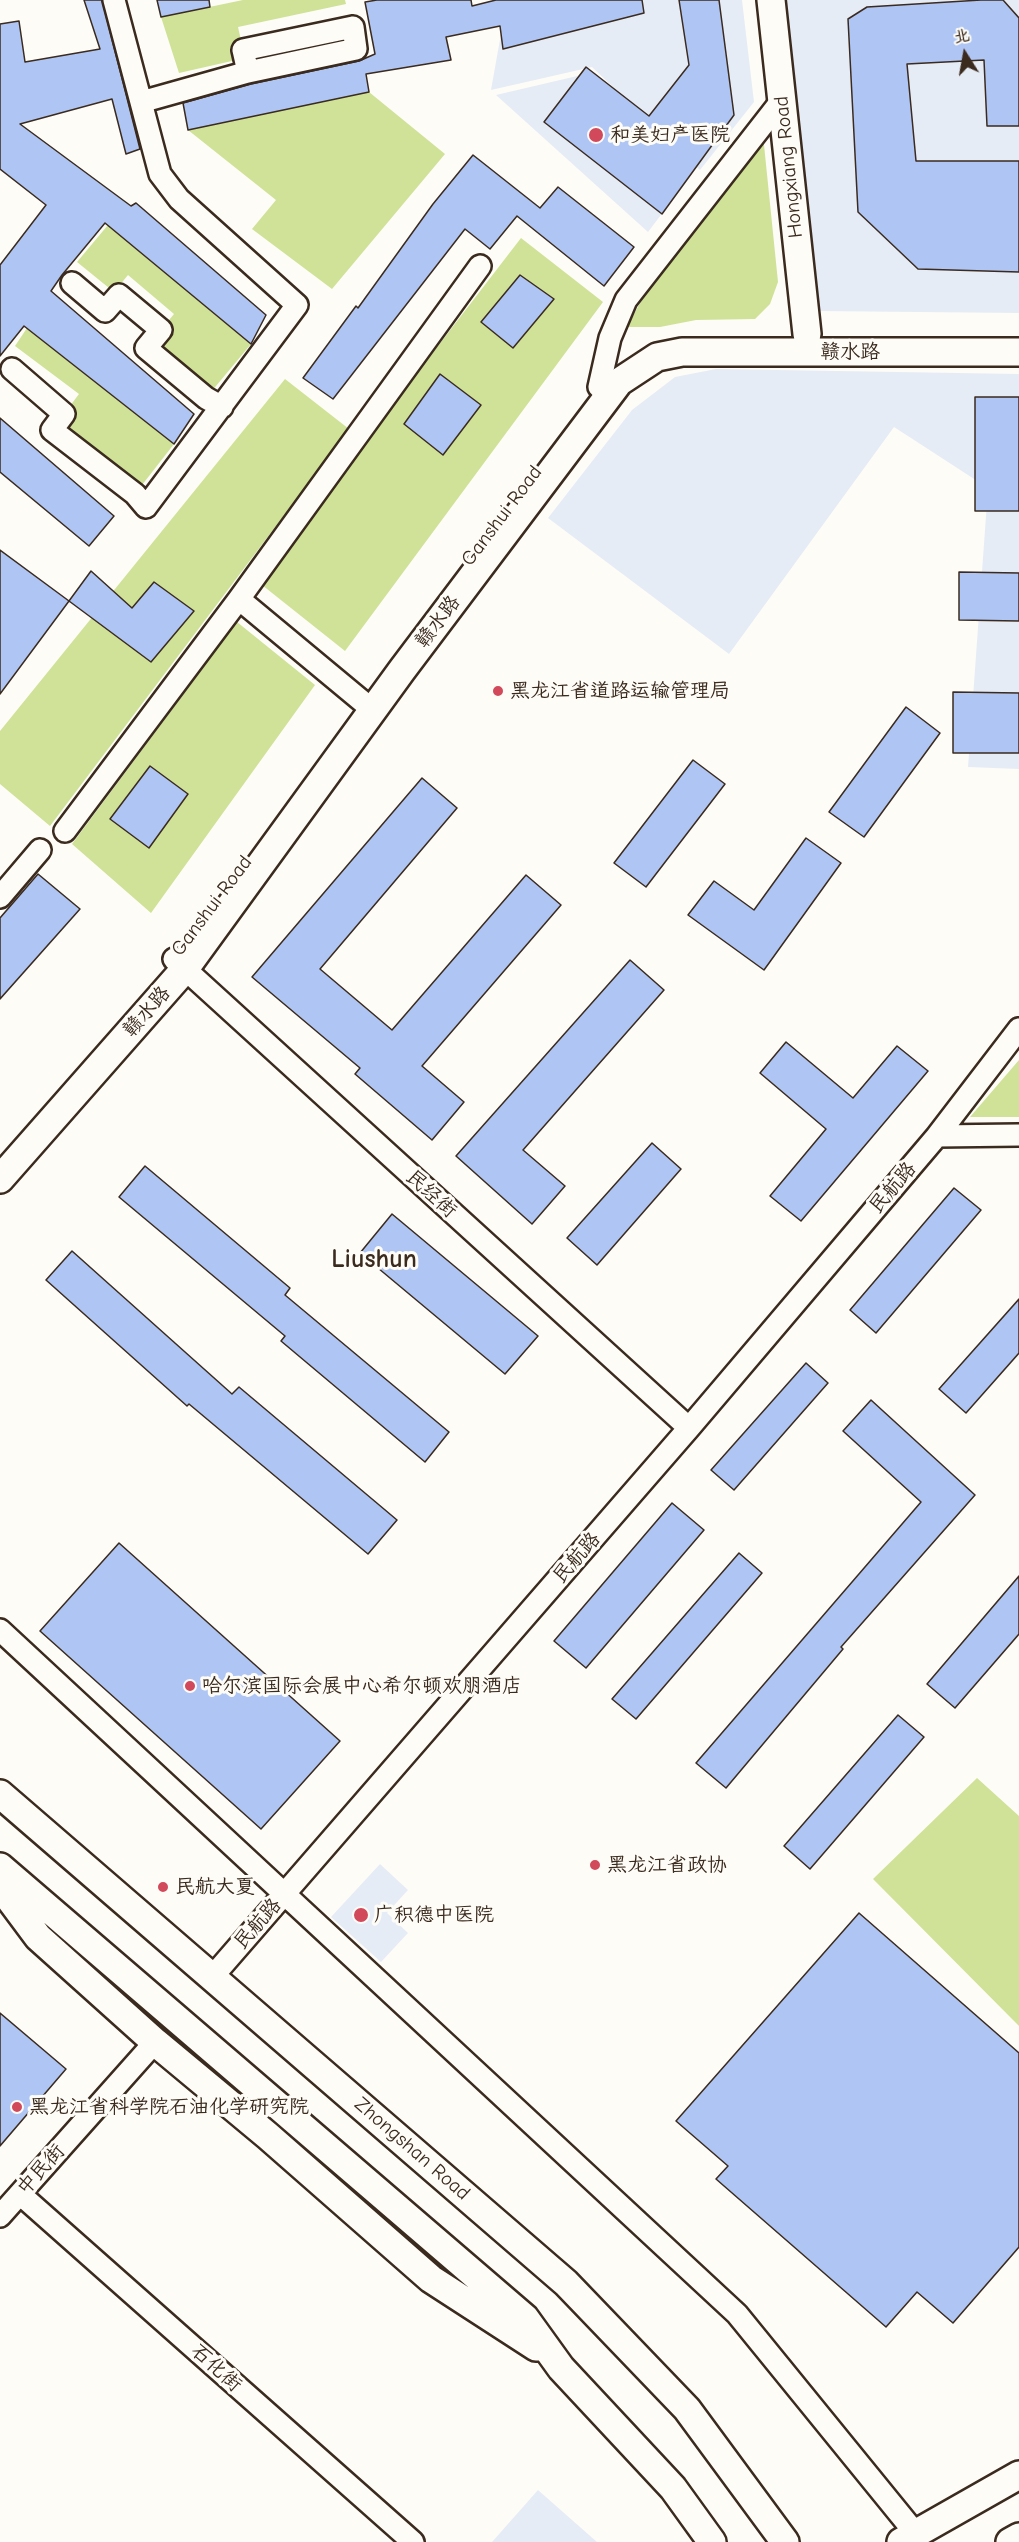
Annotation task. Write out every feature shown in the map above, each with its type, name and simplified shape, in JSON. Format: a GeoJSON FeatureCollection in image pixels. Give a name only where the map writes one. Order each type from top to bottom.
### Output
{"type":"FeatureCollection","features":[{"type":"Feature","properties":{"kind":"main road","name":"Hongxiang Road"},"geometry":{"type":"LineString","coordinates":[[771,0],[807,334]]}},
{"type":"Feature","properties":{"kind":"main road","name":"Ganshui Road"},"geometry":{"type":"LineString","coordinates":[[0,1156],[179,964],[363,702],[598,387],[623,361],[651,346],[710,335],[1019,334]]}},
{"type":"Feature","properties":{"kind":"main road","name":"赣水路"},"geometry":{"type":"LineString","coordinates":[[0,1179],[179,964],[620,382],[657,357],[682,352],[1019,352]]}},
{"type":"Feature","properties":{"kind":"main road","name":"Zhongshan Road"},"geometry":{"type":"LineString","coordinates":[[0,1794],[566,2283],[687,2409],[785,2542]]}},
{"type":"Feature","properties":{"kind":"main road"},"geometry":{"type":"LineString","coordinates":[[0,1867],[525,2318],[556,2362],[673,2488],[712,2542]]}},
{"type":"Feature","properties":{"kind":"main road"},"geometry":{"type":"LineString","coordinates":[[0,1886],[38,1937],[154,2042],[268,2136],[431,2279],[556,2362]]}},
{"type":"Feature","properties":{"kind":"main road"},"geometry":{"type":"LineString","coordinates":[[919,2539],[1019,2475]]}},
{"type":"Feature","properties":{"kind":"main road"},"geometry":{"type":"LineString","coordinates":[[919,2539],[1019,2496]]}},
{"type":"Feature","properties":{"kind":"main road"},"geometry":{"type":"LineString","coordinates":[[1010,2542],[1019,2537]]}},
{"type":"Feature","properties":{"kind":"street"},"geometry":{"type":"LineString","coordinates":[[12,369],[64,414],[52,430],[135,494],[146,507],[297,305],[179,199],[160,174],[114,0]]}},
{"type":"Feature","properties":{"kind":"street"},"geometry":{"type":"LineString","coordinates":[[141,102],[248,72],[356,49],[353,27],[243,50],[248,72]]}},
{"type":"Feature","properties":{"kind":"street"},"geometry":{"type":"LineString","coordinates":[[598,387],[610,338],[626,300],[782,100]]}},
{"type":"Feature","properties":{"kind":"street"},"geometry":{"type":"LineString","coordinates":[[65,831],[239,599],[480,266]]}},
{"type":"Feature","properties":{"kind":"street"},"geometry":{"type":"LineString","coordinates":[[72,283],[105,311],[119,296],[161,330],[146,348],[206,398],[222,407]]}},
{"type":"Feature","properties":{"kind":"street"},"geometry":{"type":"LineString","coordinates":[[239,599],[363,702]]}},
{"type":"Feature","properties":{"kind":"street"},"geometry":{"type":"LineString","coordinates":[[0,897],[40,850]]}},
{"type":"Feature","properties":{"kind":"street","name":"民经街"},"geometry":{"type":"LineString","coordinates":[[179,964],[689,1428]]}},
{"type":"Feature","properties":{"kind":"street","name":"民航路"},"geometry":{"type":"LineString","coordinates":[[213,1976],[689,1428],[937,1136],[1019,1029]]}},
{"type":"Feature","properties":{"kind":"street"},"geometry":{"type":"LineString","coordinates":[[937,1136],[1019,1136]]}},
{"type":"Feature","properties":{"kind":"street"},"geometry":{"type":"LineString","coordinates":[[0,1630],[285,1892],[737,2314],[919,2539]]}},
{"type":"Feature","properties":{"kind":"street","name":"中民街"},"geometry":{"type":"LineString","coordinates":[[0,2216],[154,2042]]}},
{"type":"Feature","properties":{"kind":"street","name":"石化街"},"geometry":{"type":"LineString","coordinates":[[20,2194],[412,2542]]}},
{"type":"Feature","properties":{"kind":"shaded area"},"geometry":{"type":"Polygon","coordinates":[[[507,0],[742,0],[754,102],[700,170],[592,67],[491,90],[507,0]]]}},
{"type":"Feature","properties":{"kind":"shaded area"},"geometry":{"type":"Polygon","coordinates":[[[785,0],[1019,0],[1019,313],[816,311],[785,0]]]}},
{"type":"Feature","properties":{"kind":"shaded area","name":"和美妇产医院"},"geometry":{"type":"Polygon","coordinates":[[[590,73],[692,174],[648,232],[496,95],[590,73]]]}},
{"type":"Feature","properties":{"kind":"shaded area"},"geometry":{"type":"Polygon","coordinates":[[[716,369],[1019,374],[1019,769],[968,767],[988,488],[894,427],[729,654],[548,518],[632,410],[675,377],[716,369]]]}},
{"type":"Feature","properties":{"kind":"shaded area","name":"广积德中医院"},"geometry":{"type":"Polygon","coordinates":[[[380,1864],[408,1890],[387,1913],[408,1933],[381,1962],[331,1917],[380,1864]]]}},
{"type":"Feature","properties":{"kind":"shaded area"},"geometry":{"type":"Polygon","coordinates":[[[538,2490],[597,2542],[492,2542],[538,2490]]]}},
{"type":"Feature","properties":{"kind":"green space"},"geometry":{"type":"Polygon","coordinates":[[[243,0],[345,0],[346,4],[238,27],[245,58],[179,73],[161,17],[243,0]]]}},
{"type":"Feature","properties":{"kind":"green space"},"geometry":{"type":"Polygon","coordinates":[[[369,92],[445,154],[332,289],[252,229],[276,200],[188,130],[369,92]]]}},
{"type":"Feature","properties":{"kind":"green space"},"geometry":{"type":"Polygon","coordinates":[[[763,135],[778,282],[770,304],[755,319],[696,320],[660,327],[627,327],[641,301],[763,135]]]}},
{"type":"Feature","properties":{"kind":"green space"},"geometry":{"type":"Polygon","coordinates":[[[108,225],[251,344],[206,398],[146,348],[174,314],[128,275],[114,292],[77,262],[108,225]]]}},
{"type":"Feature","properties":{"kind":"green space"},"geometry":{"type":"Polygon","coordinates":[[[521,238],[603,302],[345,651],[257,581],[521,238]]]}},
{"type":"Feature","properties":{"kind":"green space"},"geometry":{"type":"Polygon","coordinates":[[[27,328],[174,444],[135,494],[52,430],[79,394],[15,346],[27,328]]]}},
{"type":"Feature","properties":{"kind":"green space"},"geometry":{"type":"Polygon","coordinates":[[[285,379],[349,429],[50,826],[0,784],[0,731],[285,379]]]}},
{"type":"Feature","properties":{"kind":"green space"},"geometry":{"type":"Polygon","coordinates":[[[237,622],[315,685],[151,913],[72,844],[237,622]]]}},
{"type":"Feature","properties":{"kind":"green space"},"geometry":{"type":"Polygon","coordinates":[[[1019,1060],[1019,1117],[970,1117],[1019,1060]]]}},
{"type":"Feature","properties":{"kind":"green space"},"geometry":{"type":"Polygon","coordinates":[[[977,1778],[1019,1816],[1019,2026],[873,1879],[977,1778]]]}},
{"type":"Feature","properties":{"kind":"building"},"geometry":{"type":"Polygon","coordinates":[[[84,0],[102,0],[140,149],[126,154],[112,99],[20,124],[131,206],[136,203],[266,315],[251,344],[105,223],[62,275],[51,291],[194,414],[174,444],[24,326],[0,356],[0,265],[46,205],[0,169],[0,24],[19,21],[25,62],[100,49],[84,0]]]}},
{"type":"Feature","properties":{"kind":"building"},"geometry":{"type":"Polygon","coordinates":[[[157,0],[209,0],[210,7],[161,17],[157,0]]]}},
{"type":"Feature","properties":{"kind":"building"},"geometry":{"type":"Polygon","coordinates":[[[471,0],[472,6],[496,0],[642,0],[644,13],[503,49],[500,26],[446,37],[451,60],[366,74],[369,92],[188,130],[183,103],[251,84],[359,61],[375,54],[365,2],[471,0]]]}},
{"type":"Feature","properties":{"kind":"building"},"geometry":{"type":"Polygon","coordinates":[[[679,0],[719,0],[734,115],[662,214],[544,122],[586,67],[649,116],[689,65],[679,0]]]}},
{"type":"Feature","properties":{"kind":"building"},"geometry":{"type":"Polygon","coordinates":[[[1003,0],[1019,18],[1019,126],[987,126],[984,60],[907,64],[916,161],[1019,161],[1019,272],[918,269],[858,212],[848,19],[867,7],[1003,0]]]}},
{"type":"Feature","properties":{"kind":"building"},"geometry":{"type":"Polygon","coordinates":[[[473,155],[540,208],[558,187],[634,247],[604,286],[517,216],[490,249],[465,229],[333,399],[303,378],[356,306],[358,308],[433,204],[473,155]]]}},
{"type":"Feature","properties":{"kind":"building"},"geometry":{"type":"Polygon","coordinates":[[[520,275],[554,299],[513,348],[481,322],[520,275]]]}},
{"type":"Feature","properties":{"kind":"building"},"geometry":{"type":"Polygon","coordinates":[[[440,374],[481,405],[443,455],[404,424],[440,374]]]}},
{"type":"Feature","properties":{"kind":"building"},"geometry":{"type":"Polygon","coordinates":[[[975,397],[1019,397],[1019,511],[975,511],[975,397]]]}},
{"type":"Feature","properties":{"kind":"building"},"geometry":{"type":"Polygon","coordinates":[[[0,418],[114,516],[89,546],[0,472],[0,418]]]}},
{"type":"Feature","properties":{"kind":"building"},"geometry":{"type":"Polygon","coordinates":[[[0,550],[69,601],[0,694],[0,550]]]}},
{"type":"Feature","properties":{"kind":"building"},"geometry":{"type":"Polygon","coordinates":[[[91,571],[132,608],[154,582],[194,611],[151,662],[69,601],[91,571]]]}},
{"type":"Feature","properties":{"kind":"building"},"geometry":{"type":"Polygon","coordinates":[[[959,572],[1019,573],[1019,621],[959,620],[959,572]]]}},
{"type":"Feature","properties":{"kind":"building"},"geometry":{"type":"Polygon","coordinates":[[[953,692],[1019,693],[1019,753],[953,753],[953,692]]]}},
{"type":"Feature","properties":{"kind":"building"},"geometry":{"type":"Polygon","coordinates":[[[906,707],[940,733],[864,837],[829,812],[906,707]]]}},
{"type":"Feature","properties":{"kind":"building"},"geometry":{"type":"Polygon","coordinates":[[[693,760],[725,784],[646,887],[614,863],[693,760]]]}},
{"type":"Feature","properties":{"kind":"building"},"geometry":{"type":"Polygon","coordinates":[[[150,766],[188,794],[149,848],[110,819],[150,766]]]}},
{"type":"Feature","properties":{"kind":"building"},"geometry":{"type":"Polygon","coordinates":[[[422,778],[457,808],[320,969],[392,1030],[526,875],[561,905],[422,1066],[464,1102],[432,1140],[355,1074],[360,1068],[252,977],[422,778]]]}},
{"type":"Feature","properties":{"kind":"building"},"geometry":{"type":"Polygon","coordinates":[[[806,838],[841,863],[764,970],[688,915],[714,881],[754,910],[806,838]]]}},
{"type":"Feature","properties":{"kind":"building"},"geometry":{"type":"Polygon","coordinates":[[[38,874],[80,909],[0,999],[0,918],[38,874]]]}},
{"type":"Feature","properties":{"kind":"building"},"geometry":{"type":"Polygon","coordinates":[[[630,960],[664,990],[523,1150],[565,1186],[532,1224],[456,1156],[630,960]]]}},
{"type":"Feature","properties":{"kind":"building"},"geometry":{"type":"Polygon","coordinates":[[[786,1042],[853,1098],[897,1046],[928,1071],[801,1221],[770,1196],[826,1129],[760,1073],[786,1042]]]}},
{"type":"Feature","properties":{"kind":"building"},"geometry":{"type":"Polygon","coordinates":[[[652,1143],[681,1169],[597,1265],[567,1238],[652,1143]]]}},
{"type":"Feature","properties":{"kind":"building"},"geometry":{"type":"Polygon","coordinates":[[[145,1166],[290,1288],[285,1295],[449,1432],[425,1462],[281,1341],[285,1336],[119,1197],[145,1166]]]}},
{"type":"Feature","properties":{"kind":"building"},"geometry":{"type":"Polygon","coordinates":[[[954,1188],[981,1210],[876,1333],[850,1310],[954,1188]]]}},
{"type":"Feature","properties":{"kind":"building"},"geometry":{"type":"Polygon","coordinates":[[[392,1214],[538,1336],[505,1374],[360,1253],[392,1214]]]}},
{"type":"Feature","properties":{"kind":"building"},"geometry":{"type":"Polygon","coordinates":[[[72,1251],[232,1394],[239,1387],[397,1520],[368,1554],[189,1404],[187,1406],[46,1280],[72,1251]]]}},
{"type":"Feature","properties":{"kind":"building"},"geometry":{"type":"Polygon","coordinates":[[[1019,1299],[1019,1353],[966,1413],[939,1389],[1019,1299]]]}},
{"type":"Feature","properties":{"kind":"building"},"geometry":{"type":"Polygon","coordinates":[[[806,1363],[828,1383],[734,1490],[711,1470],[806,1363]]]}},
{"type":"Feature","properties":{"kind":"building"},"geometry":{"type":"Polygon","coordinates":[[[871,1400],[975,1495],[841,1647],[843,1649],[726,1788],[696,1763],[921,1502],[843,1431],[871,1400]]]}},
{"type":"Feature","properties":{"kind":"building"},"geometry":{"type":"Polygon","coordinates":[[[672,1503],[704,1530],[586,1668],[554,1641],[672,1503]]]}},
{"type":"Feature","properties":{"kind":"building","name":"哈尔滨国际会展中心希尔顿欢朋酒店"},"geometry":{"type":"Polygon","coordinates":[[[119,1543],[340,1741],[261,1829],[40,1631],[119,1543]]]}},
{"type":"Feature","properties":{"kind":"building"},"geometry":{"type":"Polygon","coordinates":[[[739,1553],[762,1573],[636,1719],[612,1699],[739,1553]]]}},
{"type":"Feature","properties":{"kind":"building"},"geometry":{"type":"Polygon","coordinates":[[[1019,1576],[1019,1634],[955,1708],[927,1684],[1019,1576]]]}},
{"type":"Feature","properties":{"kind":"building"},"geometry":{"type":"Polygon","coordinates":[[[898,1715],[924,1737],[810,1869],[784,1846],[898,1715]]]}},
{"type":"Feature","properties":{"kind":"building"},"geometry":{"type":"Polygon","coordinates":[[[859,1913],[1019,2053],[1019,2247],[953,2323],[917,2292],[886,2327],[716,2179],[728,2166],[676,2121],[859,1913]]]}},
{"type":"Feature","properties":{"kind":"building","name":"黑龙江省科学院石油化学研究院"},"geometry":{"type":"Polygon","coordinates":[[[0,2013],[66,2069],[0,2146],[0,2013]]]}},
{"type":"Feature","properties":{"kind":"place","name":"和美妇产医院"},"geometry":{"type":"Point","coordinates":[596,135]}},
{"type":"Feature","properties":{"kind":"place","name":"黑龙江省道路运输管理局"},"geometry":{"type":"Point","coordinates":[498,691]}},
{"type":"Feature","properties":{"kind":"place","name":"哈尔滨国际会展中心希尔顿欢朋酒店"},"geometry":{"type":"Point","coordinates":[190,1686]}},
{"type":"Feature","properties":{"kind":"place","name":"黑龙江省政协"},"geometry":{"type":"Point","coordinates":[595,1865]}},
{"type":"Feature","properties":{"kind":"place","name":"民航大夏"},"geometry":{"type":"Point","coordinates":[163,1887]}},
{"type":"Feature","properties":{"kind":"place","name":"广积德中医院"},"geometry":{"type":"Point","coordinates":[361,1915]}},
{"type":"Feature","properties":{"kind":"place","name":"黑龙江省科学院石油化学研究院"},"geometry":{"type":"Point","coordinates":[17,2107]}},
{"type":"Feature","properties":{"kind":"district","name":"Liushun"},"geometry":{"type":"Point","coordinates":[374,1260]}}]}
